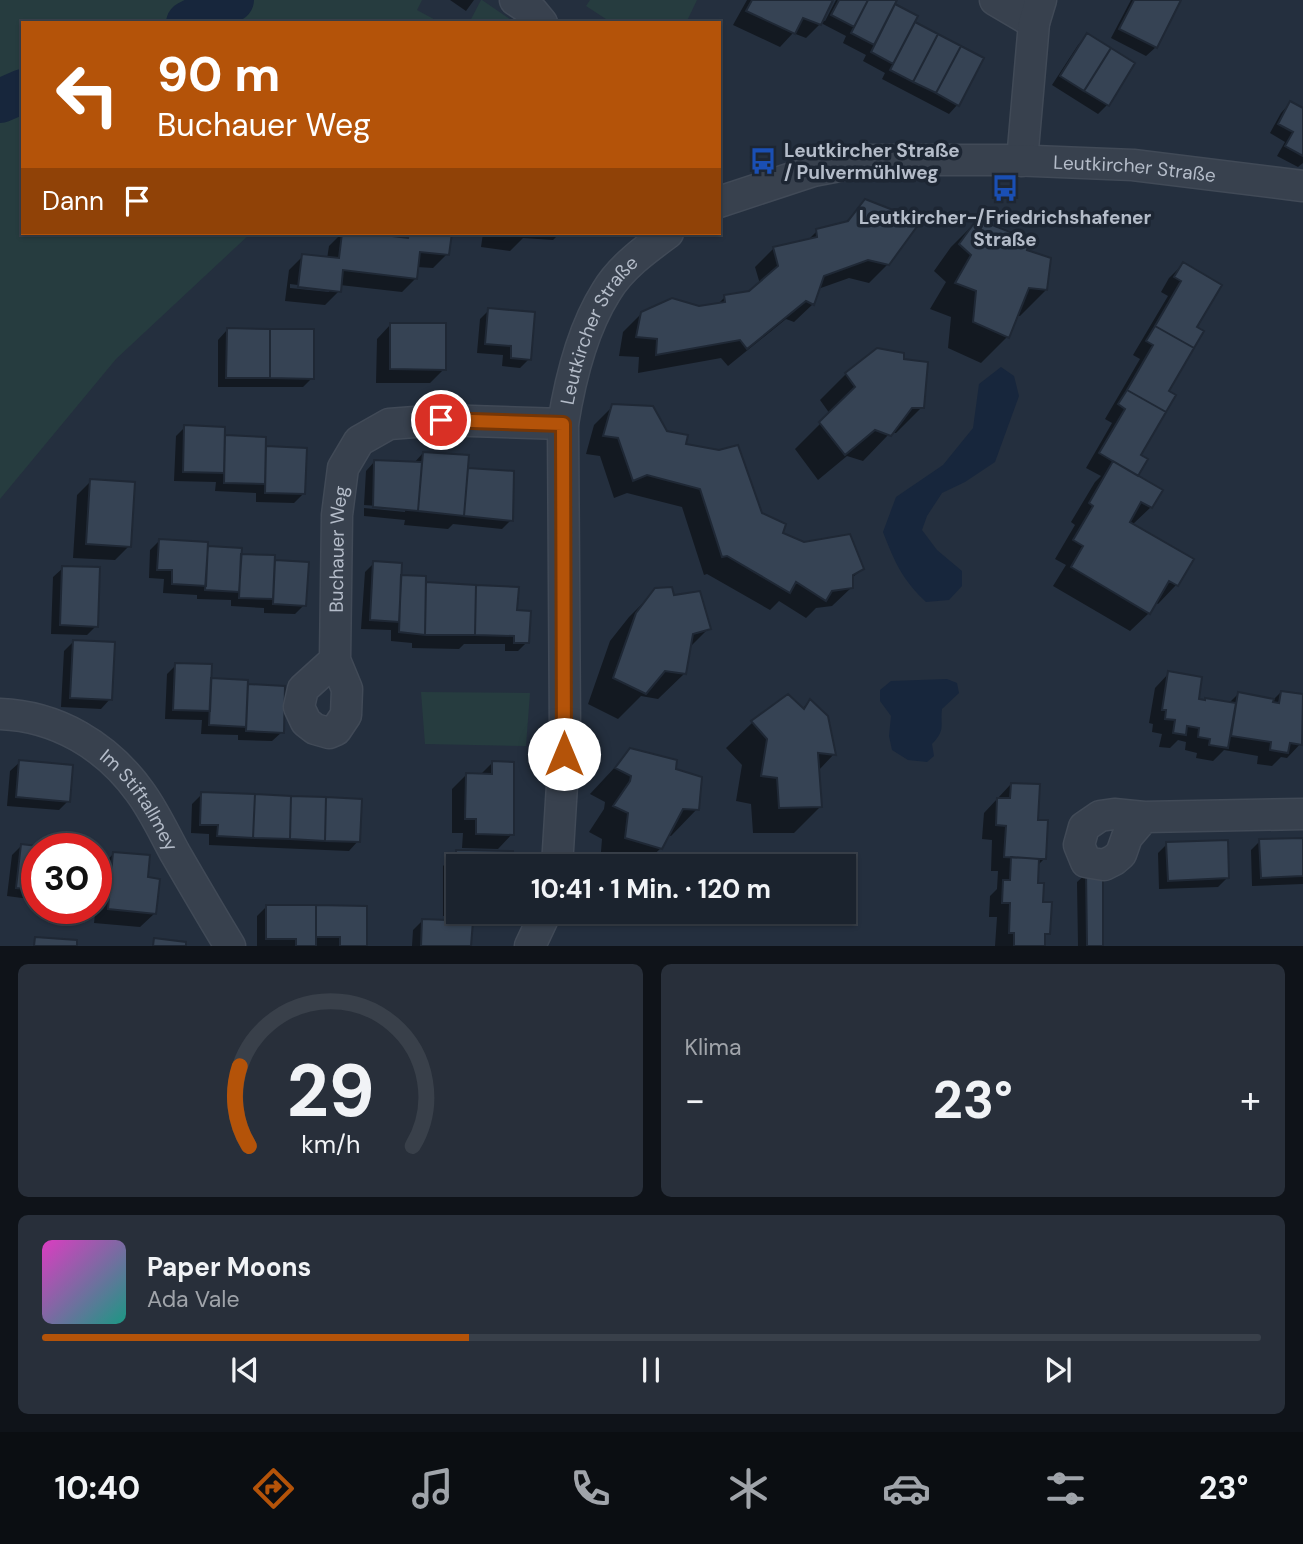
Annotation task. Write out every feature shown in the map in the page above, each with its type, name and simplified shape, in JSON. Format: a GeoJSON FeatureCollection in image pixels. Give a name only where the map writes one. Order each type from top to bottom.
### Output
{"type":"FeatureCollection","features":[{"type":"Feature","properties":{"kind":"street"},"geometry":{"type":"LineString","coordinates":[[515,0],[533,12],[540,21]]}},
{"type":"Feature","properties":{"kind":"street"},"geometry":{"type":"LineString","coordinates":[[995,0],[1038,11],[1022,160]]}},
{"type":"Feature","properties":{"kind":"street","name":"Leutkircher Straße"},"geometry":{"type":"LineString","coordinates":[[721,201],[813,171],[871,160],[1022,160],[1132,165],[1303,186]]}},
{"type":"Feature","properties":{"kind":"street","name":"Leutkircher Straße"},"geometry":{"type":"LineString","coordinates":[[558,854],[565,736],[563,424],[569,383],[606,291],[629,264],[665,235]]}},
{"type":"Feature","properties":{"kind":"street","name":"Buchauer Weg"},"geometry":{"type":"LineString","coordinates":[[335,660],[337,515],[343,468],[359,441],[389,424],[428,421],[563,424]]}},
{"type":"Feature","properties":{"kind":"street","name":"Im Stiftallmey"},"geometry":{"type":"LineString","coordinates":[[0,714],[19,715],[51,723],[89,742],[118,765],[141,794],[230,946]]}},
{"type":"Feature","properties":{"kind":"street"},"geometry":{"type":"LineString","coordinates":[[1143,817],[1303,814]]}},
{"type":"Feature","properties":{"kind":"street"},"geometry":{"type":"LineString","coordinates":[[530,946],[540,924]]}},
{"type":"Feature","properties":{"kind":"green space"},"geometry":{"type":"Polygon","coordinates":[[[0,0],[422,0],[417,10],[437,21],[21,21],[21,235],[249,235],[116,359],[0,499],[0,0]]]}},
{"type":"Feature","properties":{"kind":"green space"},"geometry":{"type":"Polygon","coordinates":[[[482,0],[513,21],[470,21],[482,0]]]}},
{"type":"Feature","properties":{"kind":"green space"},"geometry":{"type":"Polygon","coordinates":[[[590,0],[697,0],[687,21],[609,21],[586,6],[590,0]]]}},
{"type":"Feature","properties":{"kind":"green space"},"geometry":{"type":"Polygon","coordinates":[[[421,692],[530,693],[526,746],[425,744],[421,692]]]}},
{"type":"Feature","properties":{"kind":"water"},"geometry":{"type":"Polygon","coordinates":[[[1001,367],[1014,376],[1019,396],[995,462],[965,482],[942,493],[927,516],[922,530],[937,550],[962,571],[962,586],[949,600],[926,602],[900,570],[883,532],[896,497],[943,465],[973,428],[979,384],[1001,367]]]}},
{"type":"Feature","properties":{"kind":"water"},"geometry":{"type":"Polygon","coordinates":[[[947,679],[957,683],[959,693],[942,709],[941,731],[932,744],[934,756],[927,762],[908,760],[892,750],[889,736],[891,716],[880,701],[880,690],[891,681],[947,679]]]}},
{"type":"Feature","properties":{"kind":"building"},"geometry":{"type":"Polygon","coordinates":[[[752,0],[833,0],[821,25],[803,18],[795,34],[746,11],[752,0]]]}},
{"type":"Feature","properties":{"kind":"building"},"geometry":{"type":"Polygon","coordinates":[[[839,0],[868,0],[854,27],[831,15],[839,0]]]}},
{"type":"Feature","properties":{"kind":"building"},"geometry":{"type":"Polygon","coordinates":[[[868,0],[897,0],[874,45],[851,33],[868,0]]]}},
{"type":"Feature","properties":{"kind":"building"},"geometry":{"type":"Polygon","coordinates":[[[1134,0],[1181,0],[1157,48],[1119,29],[1134,0]]]}},
{"type":"Feature","properties":{"kind":"building"},"geometry":{"type":"Polygon","coordinates":[[[895,4],[918,16],[893,64],[871,52],[895,4]]]}},
{"type":"Feature","properties":{"kind":"building"},"geometry":{"type":"Polygon","coordinates":[[[915,22],[938,34],[913,82],[890,70],[915,22]]]}},
{"type":"Feature","properties":{"kind":"building"},"geometry":{"type":"Polygon","coordinates":[[[1087,33],[1111,48],[1084,91],[1060,76],[1087,33]]]}},
{"type":"Feature","properties":{"kind":"building"},"geometry":{"type":"Polygon","coordinates":[[[938,34],[961,46],[936,93],[913,82],[938,34]]]}},
{"type":"Feature","properties":{"kind":"building"},"geometry":{"type":"Polygon","coordinates":[[[961,46],[984,58],[959,106],[936,93],[961,46]]]}},
{"type":"Feature","properties":{"kind":"building"},"geometry":{"type":"Polygon","coordinates":[[[1111,48],[1135,63],[1109,106],[1084,91],[1111,48]]]}},
{"type":"Feature","properties":{"kind":"building"},"geometry":{"type":"Polygon","coordinates":[[[1290,101],[1303,108],[1303,156],[1285,146],[1293,132],[1278,124],[1290,101]]]}},
{"type":"Feature","properties":{"kind":"building"},"geometry":{"type":"Polygon","coordinates":[[[865,199],[921,221],[889,265],[868,260],[824,276],[814,305],[806,301],[747,349],[740,340],[656,355],[657,339],[636,337],[641,312],[672,298],[699,306],[725,302],[724,295],[749,291],[778,266],[773,247],[817,237],[816,229],[848,221],[865,199]]]}},
{"type":"Feature","properties":{"kind":"building"},"geometry":{"type":"Polygon","coordinates":[[[977,219],[1030,240],[1027,250],[1051,258],[1047,290],[1029,288],[1009,338],[973,322],[976,291],[955,283],[971,255],[959,244],[977,219]]]}},
{"type":"Feature","properties":{"kind":"building"},"geometry":{"type":"Polygon","coordinates":[[[342,235],[408,238],[409,235],[452,235],[449,255],[420,252],[417,279],[343,270],[341,292],[298,287],[302,254],[339,258],[342,235]]]}},
{"type":"Feature","properties":{"kind":"building"},"geometry":{"type":"Polygon","coordinates":[[[1183,262],[1222,285],[1197,327],[1204,331],[1194,348],[1155,326],[1181,281],[1174,277],[1183,262]]]}},
{"type":"Feature","properties":{"kind":"building"},"geometry":{"type":"Polygon","coordinates":[[[488,308],[535,312],[531,360],[511,358],[511,346],[485,344],[488,308]]]}},
{"type":"Feature","properties":{"kind":"building"},"geometry":{"type":"Polygon","coordinates":[[[390,323],[446,323],[446,370],[390,369],[390,323]]]}},
{"type":"Feature","properties":{"kind":"building"},"geometry":{"type":"Polygon","coordinates":[[[1155,326],[1194,348],[1169,391],[1176,395],[1166,412],[1127,390],[1153,345],[1146,341],[1155,326]]]}},
{"type":"Feature","properties":{"kind":"building"},"geometry":{"type":"Polygon","coordinates":[[[227,328],[270,329],[270,378],[226,378],[227,328]]]}},
{"type":"Feature","properties":{"kind":"building"},"geometry":{"type":"Polygon","coordinates":[[[270,329],[314,329],[314,379],[270,378],[270,329]]]}},
{"type":"Feature","properties":{"kind":"building"},"geometry":{"type":"Polygon","coordinates":[[[877,348],[904,353],[904,359],[928,362],[924,408],[912,408],[891,436],[875,430],[845,455],[819,422],[855,387],[845,373],[877,348]]]}},
{"type":"Feature","properties":{"kind":"building"},"geometry":{"type":"Polygon","coordinates":[[[1127,390],[1166,412],[1141,455],[1148,459],[1138,476],[1099,453],[1125,409],[1118,404],[1127,390]]]}},
{"type":"Feature","properties":{"kind":"building"},"geometry":{"type":"Polygon","coordinates":[[[612,404],[653,406],[667,431],[688,435],[686,444],[719,450],[738,445],[762,513],[786,524],[783,533],[804,542],[850,534],[864,569],[853,575],[853,588],[832,591],[826,601],[796,582],[790,593],[727,556],[722,557],[700,489],[647,475],[633,481],[618,438],[603,436],[612,404]]]}},
{"type":"Feature","properties":{"kind":"building"},"geometry":{"type":"Polygon","coordinates":[[[184,425],[225,427],[224,473],[183,472],[184,425]]]}},
{"type":"Feature","properties":{"kind":"building"},"geometry":{"type":"Polygon","coordinates":[[[225,435],[266,437],[265,484],[224,483],[225,435]]]}},
{"type":"Feature","properties":{"kind":"building"},"geometry":{"type":"Polygon","coordinates":[[[266,446],[307,448],[305,494],[265,493],[266,446]]]}},
{"type":"Feature","properties":{"kind":"building"},"geometry":{"type":"Polygon","coordinates":[[[423,452],[469,455],[464,516],[418,511],[423,452]]]}},
{"type":"Feature","properties":{"kind":"building"},"geometry":{"type":"Polygon","coordinates":[[[374,460],[422,462],[418,511],[373,507],[374,460]]]}},
{"type":"Feature","properties":{"kind":"building"},"geometry":{"type":"Polygon","coordinates":[[[1113,461],[1163,490],[1152,508],[1141,502],[1130,522],[1194,559],[1178,586],[1169,581],[1150,614],[1071,567],[1083,546],[1073,540],[1093,506],[1089,503],[1113,461]]]}},
{"type":"Feature","properties":{"kind":"building"},"geometry":{"type":"Polygon","coordinates":[[[468,468],[514,471],[513,521],[464,516],[468,468]]]}},
{"type":"Feature","properties":{"kind":"building"},"geometry":{"type":"Polygon","coordinates":[[[90,479],[135,482],[131,547],[86,544],[90,479]]]}},
{"type":"Feature","properties":{"kind":"building"},"geometry":{"type":"Polygon","coordinates":[[[159,539],[208,542],[206,586],[172,584],[172,570],[157,570],[159,539]]]}},
{"type":"Feature","properties":{"kind":"building"},"geometry":{"type":"Polygon","coordinates":[[[208,546],[242,548],[239,592],[205,590],[208,546]]]}},
{"type":"Feature","properties":{"kind":"building"},"geometry":{"type":"Polygon","coordinates":[[[241,554],[275,555],[273,599],[239,598],[241,554]]]}},
{"type":"Feature","properties":{"kind":"building"},"geometry":{"type":"Polygon","coordinates":[[[275,560],[309,562],[306,606],[273,604],[275,560]]]}},
{"type":"Feature","properties":{"kind":"building"},"geometry":{"type":"Polygon","coordinates":[[[373,561],[402,563],[399,622],[370,620],[373,561]]]}},
{"type":"Feature","properties":{"kind":"building"},"geometry":{"type":"Polygon","coordinates":[[[62,566],[100,567],[98,627],[60,625],[62,566]]]}},
{"type":"Feature","properties":{"kind":"building"},"geometry":{"type":"Polygon","coordinates":[[[401,575],[426,576],[425,635],[399,632],[401,575]]]}},
{"type":"Feature","properties":{"kind":"building"},"geometry":{"type":"Polygon","coordinates":[[[426,582],[476,585],[475,635],[425,635],[426,582]]]}},
{"type":"Feature","properties":{"kind":"building"},"geometry":{"type":"Polygon","coordinates":[[[476,585],[519,587],[517,610],[531,611],[529,643],[514,643],[514,636],[475,635],[476,585]]]}},
{"type":"Feature","properties":{"kind":"building"},"geometry":{"type":"Polygon","coordinates":[[[672,587],[674,595],[700,591],[711,629],[693,634],[686,674],[665,671],[646,694],[613,678],[636,613],[655,588],[672,587]]]}},
{"type":"Feature","properties":{"kind":"building"},"geometry":{"type":"Polygon","coordinates":[[[73,640],[115,642],[112,700],[70,698],[73,640]]]}},
{"type":"Feature","properties":{"kind":"building"},"geometry":{"type":"Polygon","coordinates":[[[175,663],[212,664],[210,711],[173,710],[175,663]]]}},
{"type":"Feature","properties":{"kind":"building"},"geometry":{"type":"Polygon","coordinates":[[[1168,671],[1202,677],[1199,699],[1236,703],[1228,748],[1209,745],[1210,739],[1198,737],[1199,728],[1187,726],[1186,735],[1173,733],[1175,720],[1165,719],[1166,710],[1162,710],[1168,671]]]}},
{"type":"Feature","properties":{"kind":"building"},"geometry":{"type":"Polygon","coordinates":[[[211,678],[248,680],[246,727],[209,725],[211,678]]]}},
{"type":"Feature","properties":{"kind":"building"},"geometry":{"type":"Polygon","coordinates":[[[248,684],[285,686],[284,733],[246,731],[248,684]]]}},
{"type":"Feature","properties":{"kind":"building"},"geometry":{"type":"Polygon","coordinates":[[[1281,691],[1303,694],[1302,745],[1290,743],[1288,753],[1270,750],[1271,742],[1231,736],[1238,692],[1274,699],[1273,702],[1279,703],[1281,691]]]}},
{"type":"Feature","properties":{"kind":"building"},"geometry":{"type":"Polygon","coordinates":[[[788,694],[804,709],[810,699],[828,716],[836,755],[818,753],[822,807],[779,808],[777,778],[761,776],[767,739],[751,721],[788,694]]]}},
{"type":"Feature","properties":{"kind":"building"},"geometry":{"type":"Polygon","coordinates":[[[630,748],[677,760],[676,769],[702,777],[699,810],[683,809],[662,849],[625,838],[628,813],[613,806],[630,781],[631,776],[615,768],[630,748]]]}},
{"type":"Feature","properties":{"kind":"building"},"geometry":{"type":"Polygon","coordinates":[[[19,760],[73,765],[70,802],[16,797],[19,760]]]}},
{"type":"Feature","properties":{"kind":"building"},"geometry":{"type":"Polygon","coordinates":[[[492,761],[514,762],[514,835],[476,834],[476,819],[465,819],[466,773],[492,774],[492,761]]]}},
{"type":"Feature","properties":{"kind":"building"},"geometry":{"type":"Polygon","coordinates":[[[1011,783],[1040,784],[1038,820],[1048,820],[1046,859],[1004,857],[1006,826],[996,825],[997,798],[1010,798],[1011,783]]]}},
{"type":"Feature","properties":{"kind":"building"},"geometry":{"type":"Polygon","coordinates":[[[201,792],[255,794],[253,838],[217,836],[218,825],[200,825],[201,792]]]}},
{"type":"Feature","properties":{"kind":"building"},"geometry":{"type":"Polygon","coordinates":[[[255,794],[291,796],[290,839],[253,838],[255,794]]]}},
{"type":"Feature","properties":{"kind":"building"},"geometry":{"type":"Polygon","coordinates":[[[291,796],[326,797],[325,841],[290,839],[291,796]]]}},
{"type":"Feature","properties":{"kind":"building"},"geometry":{"type":"Polygon","coordinates":[[[326,797],[362,799],[360,842],[325,841],[326,797]]]}},
{"type":"Feature","properties":{"kind":"building"},"geometry":{"type":"Polygon","coordinates":[[[1303,838],[1303,876],[1261,878],[1259,839],[1303,838]]]}},
{"type":"Feature","properties":{"kind":"building"},"geometry":{"type":"Polygon","coordinates":[[[1228,840],[1229,878],[1168,881],[1166,842],[1228,840]]]}},
{"type":"Feature","properties":{"kind":"building"},"geometry":{"type":"Polygon","coordinates":[[[21,844],[21,888],[16,888],[21,844]]]}},
{"type":"Feature","properties":{"kind":"building"},"geometry":{"type":"Polygon","coordinates":[[[456,850],[513,851],[513,854],[456,854],[456,850]]]}},
{"type":"Feature","properties":{"kind":"building"},"geometry":{"type":"Polygon","coordinates":[[[113,852],[150,855],[148,877],[160,879],[156,914],[112,909],[113,852]]]}},
{"type":"Feature","properties":{"kind":"building"},"geometry":{"type":"Polygon","coordinates":[[[1011,857],[1039,859],[1038,883],[1044,883],[1043,902],[1052,902],[1050,934],[1045,934],[1045,946],[1014,946],[1014,933],[1009,933],[1010,903],[1002,903],[1003,880],[1010,880],[1011,857]]]}},
{"type":"Feature","properties":{"kind":"building"},"geometry":{"type":"Polygon","coordinates":[[[1086,871],[1103,871],[1103,946],[1087,946],[1086,871]]]}},
{"type":"Feature","properties":{"kind":"building"},"geometry":{"type":"Polygon","coordinates":[[[266,905],[316,905],[316,946],[296,946],[296,939],[266,939],[266,905]]]}},
{"type":"Feature","properties":{"kind":"building"},"geometry":{"type":"Polygon","coordinates":[[[316,905],[367,906],[367,946],[340,946],[340,937],[316,937],[316,905]]]}},
{"type":"Feature","properties":{"kind":"building"},"geometry":{"type":"Polygon","coordinates":[[[422,919],[446,920],[446,924],[473,924],[471,946],[421,946],[422,919]]]}},
{"type":"Feature","properties":{"kind":"building"},"geometry":{"type":"Polygon","coordinates":[[[35,937],[77,940],[77,946],[34,946],[35,937]]]}},
{"type":"Feature","properties":{"kind":"building"},"geometry":{"type":"Polygon","coordinates":[[[154,938],[186,942],[186,946],[153,946],[154,938]]]}},
{"type":"Feature","properties":{"kind":"waterway"},"geometry":{"type":"LineString","coordinates":[[192,21],[232,0]]}},
{"type":"Feature","properties":{"kind":"waterway"},"geometry":{"type":"LineString","coordinates":[[0,101],[21,92]]}},
{"type":"Feature","properties":{"kind":"place","name":"Leutkircher Straße / Pulvermühlweg"},"geometry":{"type":"Point","coordinates":[763,161]}},
{"type":"Feature","properties":{"kind":"place","name":"Leutkircher-/Friedrichshafener Straße"},"geometry":{"type":"Point","coordinates":[1005,188]}},
{"type":"Feature","properties":{"kind":"route"},"geometry":{"type":"LineString","coordinates":[[441,420],[563,424],[564,754]]}}]}
